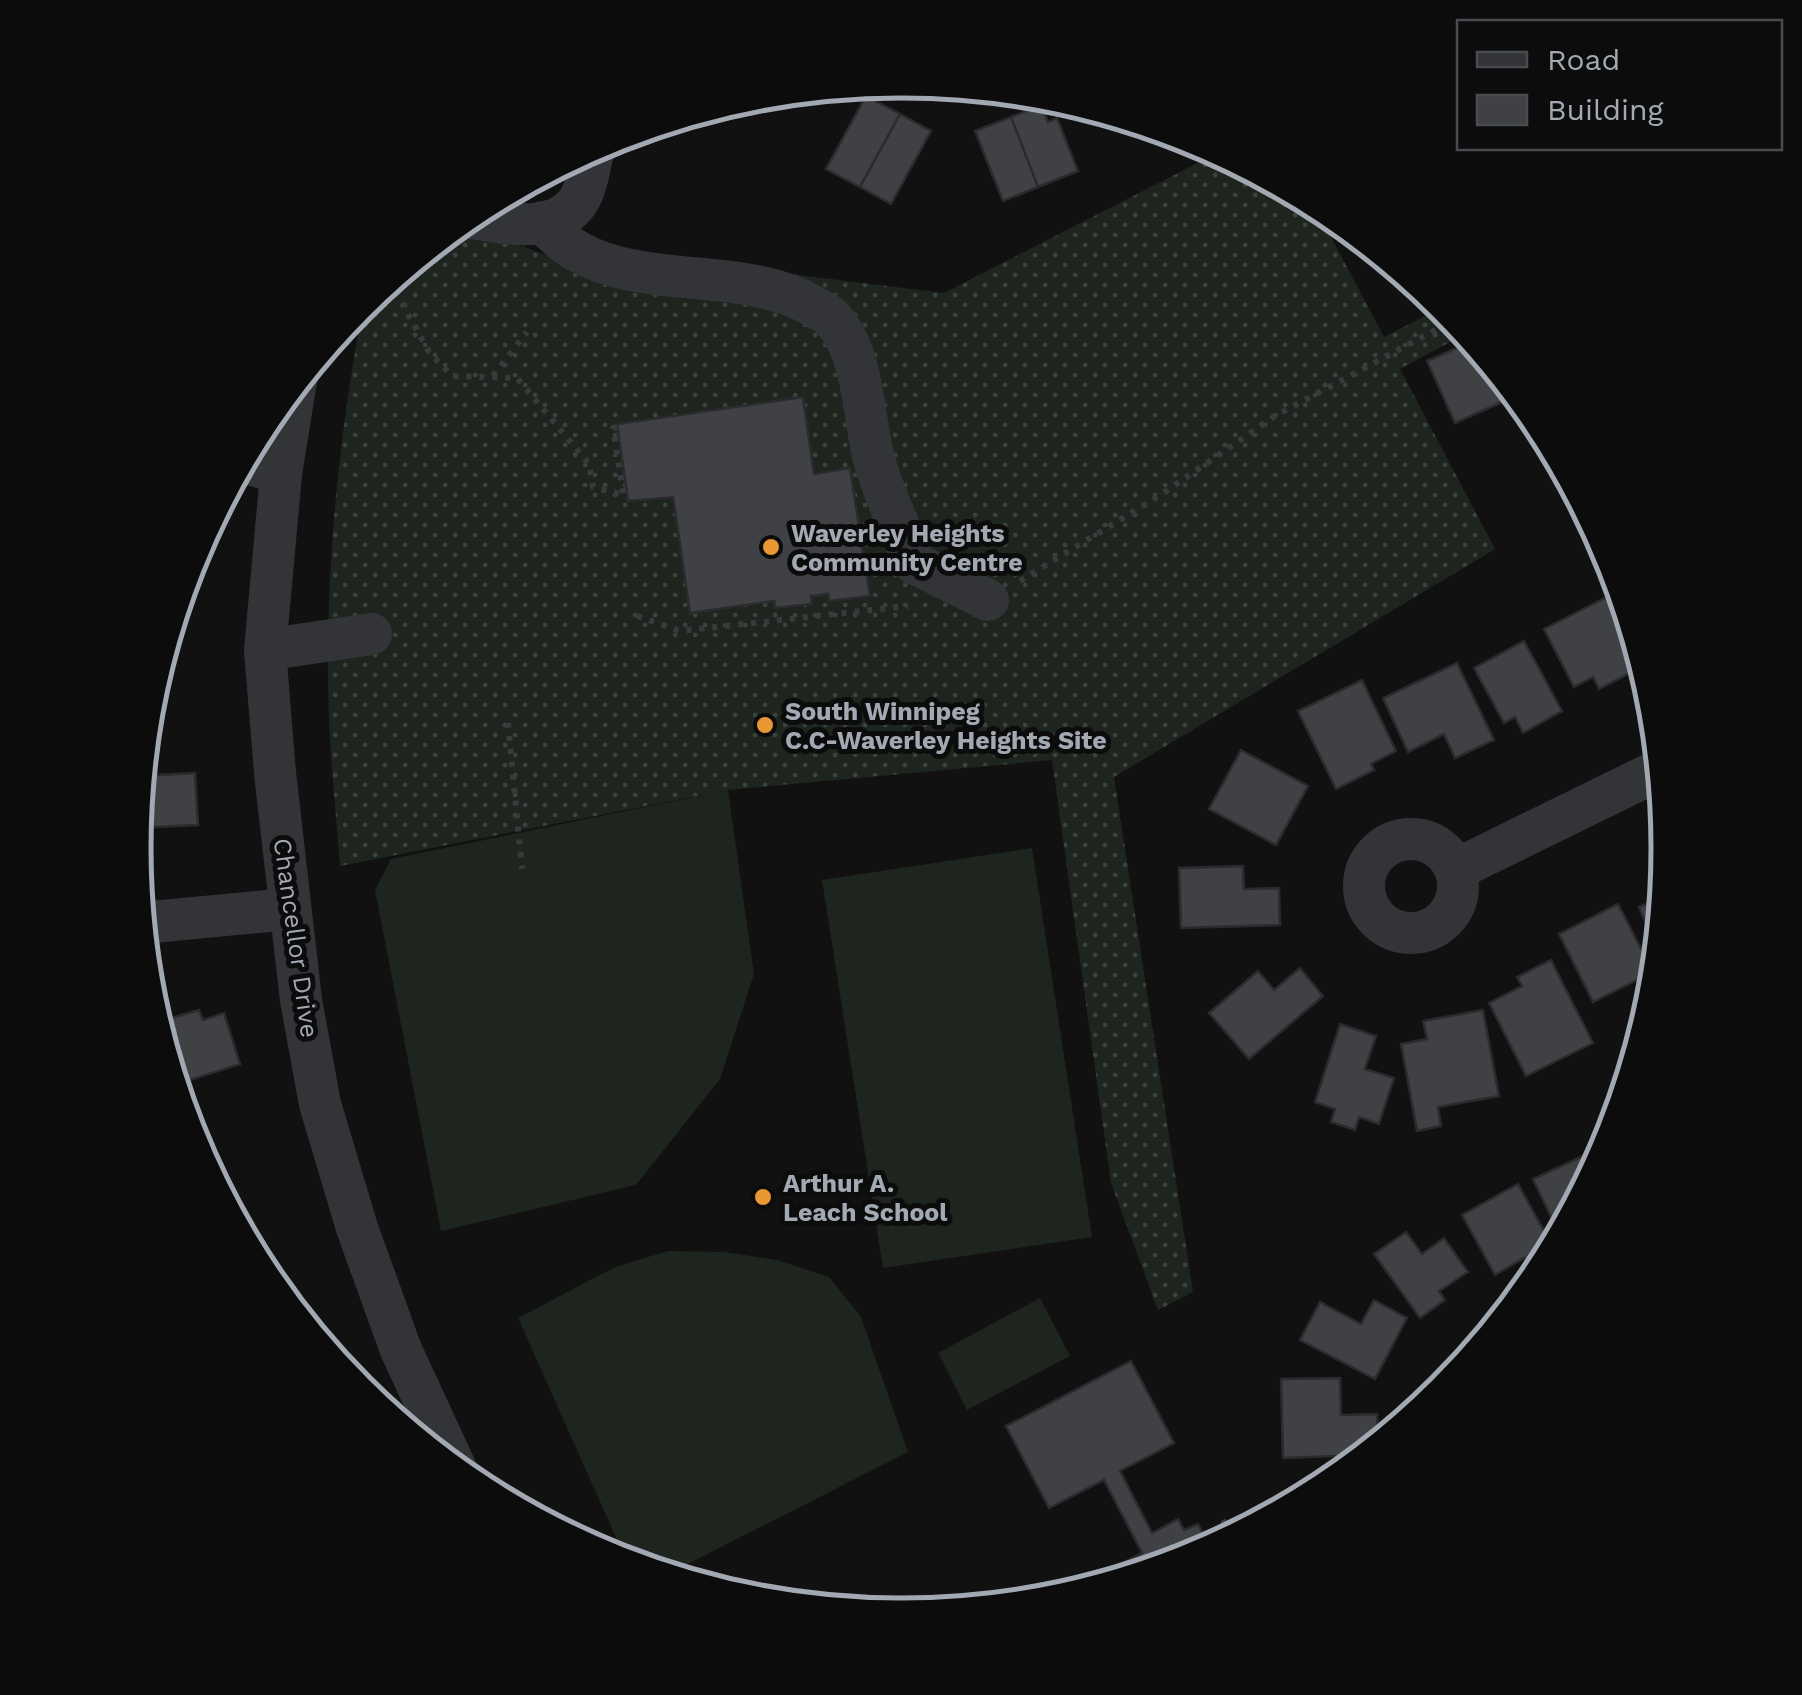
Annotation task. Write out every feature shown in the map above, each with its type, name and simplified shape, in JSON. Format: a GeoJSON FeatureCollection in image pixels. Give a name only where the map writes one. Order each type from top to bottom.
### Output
{"type":"FeatureCollection","features":[{"type":"Feature","properties":{"kind":"street"},"geometry":{"type":"LineString","coordinates":[[490,220],[527,225],[563,217],[580,198],[589,166]]}},
{"type":"Feature","properties":{"kind":"street"},"geometry":{"type":"LineString","coordinates":[[543,222],[557,239],[589,259],[674,277],[763,287],[798,297],[831,317],[852,352],[875,464],[914,563],[988,600]]}},
{"type":"Feature","properties":{"kind":"street","name":"Chancellor Drive"},"geometry":{"type":"LineString","coordinates":[[274,436],[261,468],[266,650],[301,1000],[320,1104],[352,1210],[401,1350],[444,1443]]}},
{"type":"Feature","properties":{"kind":"street"},"geometry":{"type":"LineString","coordinates":[[266,650],[371,634]]}},
{"type":"Feature","properties":{"kind":"street"},"geometry":{"type":"LineString","coordinates":[[1456,870],[1647,776]]}},
{"type":"Feature","properties":{"kind":"street"},"geometry":{"type":"LineString","coordinates":[[155,922],[290,908]]}},
{"type":"Feature","properties":{"kind":"path"},"geometry":{"type":"LineString","coordinates":[[396,293],[429,352],[452,376],[517,378],[589,464],[593,488],[622,496],[612,428],[618,427]]}},
{"type":"Feature","properties":{"kind":"path"},"geometry":{"type":"LineString","coordinates":[[988,600],[1159,496],[1274,416],[1441,327]]}},
{"type":"Feature","properties":{"kind":"path"},"geometry":{"type":"LineString","coordinates":[[493,377],[527,332]]}},
{"type":"Feature","properties":{"kind":"path"},"geometry":{"type":"LineString","coordinates":[[637,616],[680,631],[915,605]]}},
{"type":"Feature","properties":{"kind":"path"},"geometry":{"type":"LineString","coordinates":[[508,723],[522,869]]}},
{"type":"Feature","properties":{"kind":"path"},"geometry":{"type":"LineString","coordinates":[[1223,1520],[1225,1524]]}},
{"type":"Feature","properties":{"kind":"shaded area","name":"South Winnipeg C.C-Waverley Heights Site"},"geometry":{"type":"Polygon","coordinates":[[[1201,161],[1276,198],[1328,231],[1384,337],[1428,314],[1453,340],[1400,369],[1495,549],[1114,777],[1193,1292],[1158,1310],[1111,1183],[1052,760],[728,790],[340,866],[328,698],[330,580],[349,393],[359,329],[371,317],[466,237],[512,242],[551,257],[630,254],[944,293],[1201,161]]]}},
{"type":"Feature","properties":{"kind":"shaded area"},"geometry":{"type":"Polygon","coordinates":[[[728,790],[754,974],[720,1079],[636,1185],[441,1231],[375,890],[391,859],[728,790]]]}},
{"type":"Feature","properties":{"kind":"shaded area"},"geometry":{"type":"Polygon","coordinates":[[[1032,848],[1092,1237],[883,1268],[822,880],[1032,848]]]}},
{"type":"Feature","properties":{"kind":"shaded area"},"geometry":{"type":"Polygon","coordinates":[[[668,1251],[724,1252],[777,1260],[829,1277],[861,1317],[908,1452],[685,1565],[618,1542],[518,1318],[615,1267],[668,1251]]]}},
{"type":"Feature","properties":{"kind":"shaded area"},"geometry":{"type":"Polygon","coordinates":[[[1040,1298],[1070,1356],[967,1410],[938,1353],[1040,1298]]]}},
{"type":"Feature","properties":{"kind":"building"},"geometry":{"type":"Polygon","coordinates":[[[864,99],[900,114],[860,187],[826,169],[864,99]]]}},
{"type":"Feature","properties":{"kind":"building"},"geometry":{"type":"Polygon","coordinates":[[[1030,109],[1044,111],[1048,122],[1057,118],[1078,171],[1038,187],[1011,117],[1030,109]]]}},
{"type":"Feature","properties":{"kind":"building"},"geometry":{"type":"Polygon","coordinates":[[[900,114],[931,131],[891,204],[860,187],[900,114]]]}},
{"type":"Feature","properties":{"kind":"building"},"geometry":{"type":"Polygon","coordinates":[[[1011,117],[1038,187],[1003,201],[975,131],[1011,117]]]}},
{"type":"Feature","properties":{"kind":"building"},"geometry":{"type":"Polygon","coordinates":[[[1459,347],[1504,401],[1455,423],[1427,361],[1459,347]]]}},
{"type":"Feature","properties":{"kind":"building","name":"Waverley Heights Community Centre"},"geometry":{"type":"Polygon","coordinates":[[[803,397],[814,474],[850,468],[870,596],[829,601],[828,594],[811,596],[812,604],[775,608],[774,601],[690,613],[673,497],[628,501],[617,424],[803,397]]]}},
{"type":"Feature","properties":{"kind":"building"},"geometry":{"type":"Polygon","coordinates":[[[1607,597],[1630,673],[1599,689],[1593,677],[1574,687],[1544,629],[1607,597]]]}},
{"type":"Feature","properties":{"kind":"building"},"geometry":{"type":"Polygon","coordinates":[[[1524,641],[1562,711],[1523,733],[1515,717],[1504,723],[1474,668],[1524,641]]]}},
{"type":"Feature","properties":{"kind":"building"},"geometry":{"type":"Polygon","coordinates":[[[1457,663],[1494,740],[1455,758],[1444,734],[1408,752],[1383,698],[1457,663]]]}},
{"type":"Feature","properties":{"kind":"building"},"geometry":{"type":"Polygon","coordinates":[[[1362,680],[1396,751],[1371,764],[1374,770],[1336,789],[1298,711],[1362,680]]]}},
{"type":"Feature","properties":{"kind":"building"},"geometry":{"type":"Polygon","coordinates":[[[1241,750],[1308,786],[1276,845],[1209,809],[1241,750]]]}},
{"type":"Feature","properties":{"kind":"building"},"geometry":{"type":"Polygon","coordinates":[[[195,773],[198,825],[152,827],[155,775],[195,773]]]}},
{"type":"Feature","properties":{"kind":"building"},"geometry":{"type":"Polygon","coordinates":[[[1243,866],[1244,889],[1279,888],[1280,925],[1181,928],[1179,868],[1243,866]]]}},
{"type":"Feature","properties":{"kind":"building"},"geometry":{"type":"Polygon","coordinates":[[[1648,903],[1647,925],[1639,907],[1648,903]]]}},
{"type":"Feature","properties":{"kind":"building"},"geometry":{"type":"Polygon","coordinates":[[[1618,904],[1644,954],[1639,979],[1593,1002],[1559,934],[1618,904]]]}},
{"type":"Feature","properties":{"kind":"building"},"geometry":{"type":"Polygon","coordinates":[[[1551,960],[1593,1043],[1526,1076],[1489,1003],[1522,986],[1517,977],[1551,960]]]}},
{"type":"Feature","properties":{"kind":"building"},"geometry":{"type":"Polygon","coordinates":[[[1300,968],[1323,996],[1249,1059],[1209,1013],[1258,971],[1274,990],[1300,968]]]}},
{"type":"Feature","properties":{"kind":"building"},"geometry":{"type":"Polygon","coordinates":[[[199,1010],[203,1020],[224,1013],[240,1064],[188,1081],[171,1018],[199,1010]]]}},
{"type":"Feature","properties":{"kind":"building"},"geometry":{"type":"Polygon","coordinates":[[[1483,1010],[1499,1096],[1438,1107],[1441,1126],[1417,1131],[1401,1044],[1427,1039],[1423,1021],[1483,1010]]]}},
{"type":"Feature","properties":{"kind":"building"},"geometry":{"type":"Polygon","coordinates":[[[1340,1024],[1376,1036],[1365,1069],[1394,1078],[1379,1124],[1359,1117],[1355,1130],[1331,1122],[1335,1109],[1315,1102],[1340,1024]]]}},
{"type":"Feature","properties":{"kind":"building"},"geometry":{"type":"Polygon","coordinates":[[[1581,1157],[1582,1160],[1552,1220],[1533,1179],[1581,1157]]]}},
{"type":"Feature","properties":{"kind":"building"},"geometry":{"type":"Polygon","coordinates":[[[1518,1184],[1545,1233],[1526,1262],[1524,1258],[1495,1275],[1462,1215],[1518,1184]]]}},
{"type":"Feature","properties":{"kind":"building"},"geometry":{"type":"Polygon","coordinates":[[[1406,1232],[1422,1254],[1444,1238],[1468,1272],[1439,1291],[1445,1300],[1420,1318],[1374,1254],[1406,1232]]]}},
{"type":"Feature","properties":{"kind":"building"},"geometry":{"type":"Polygon","coordinates":[[[1374,1300],[1407,1318],[1375,1379],[1300,1340],[1320,1302],[1361,1324],[1374,1300]]]}},
{"type":"Feature","properties":{"kind":"building"},"geometry":{"type":"Polygon","coordinates":[[[1131,1361],[1174,1443],[1120,1471],[1152,1533],[1178,1519],[1184,1530],[1198,1524],[1203,1533],[1119,1565],[1142,1553],[1104,1480],[1049,1508],[1006,1426],[1131,1361]]]}},
{"type":"Feature","properties":{"kind":"building"},"geometry":{"type":"Polygon","coordinates":[[[1340,1378],[1341,1415],[1377,1414],[1377,1427],[1340,1456],[1283,1458],[1281,1379],[1340,1378]]]}},
{"type":"Feature","properties":{"kind":"place","name":"Waverley Heights Community Centre"},"geometry":{"type":"Point","coordinates":[771,547]}},
{"type":"Feature","properties":{"kind":"place","name":"South Winnipeg C.C-Waverley Heights Site"},"geometry":{"type":"Point","coordinates":[765,725]}},
{"type":"Feature","properties":{"kind":"place","name":"Arthur A. Leach School"},"geometry":{"type":"Point","coordinates":[763,1197]}}]}
